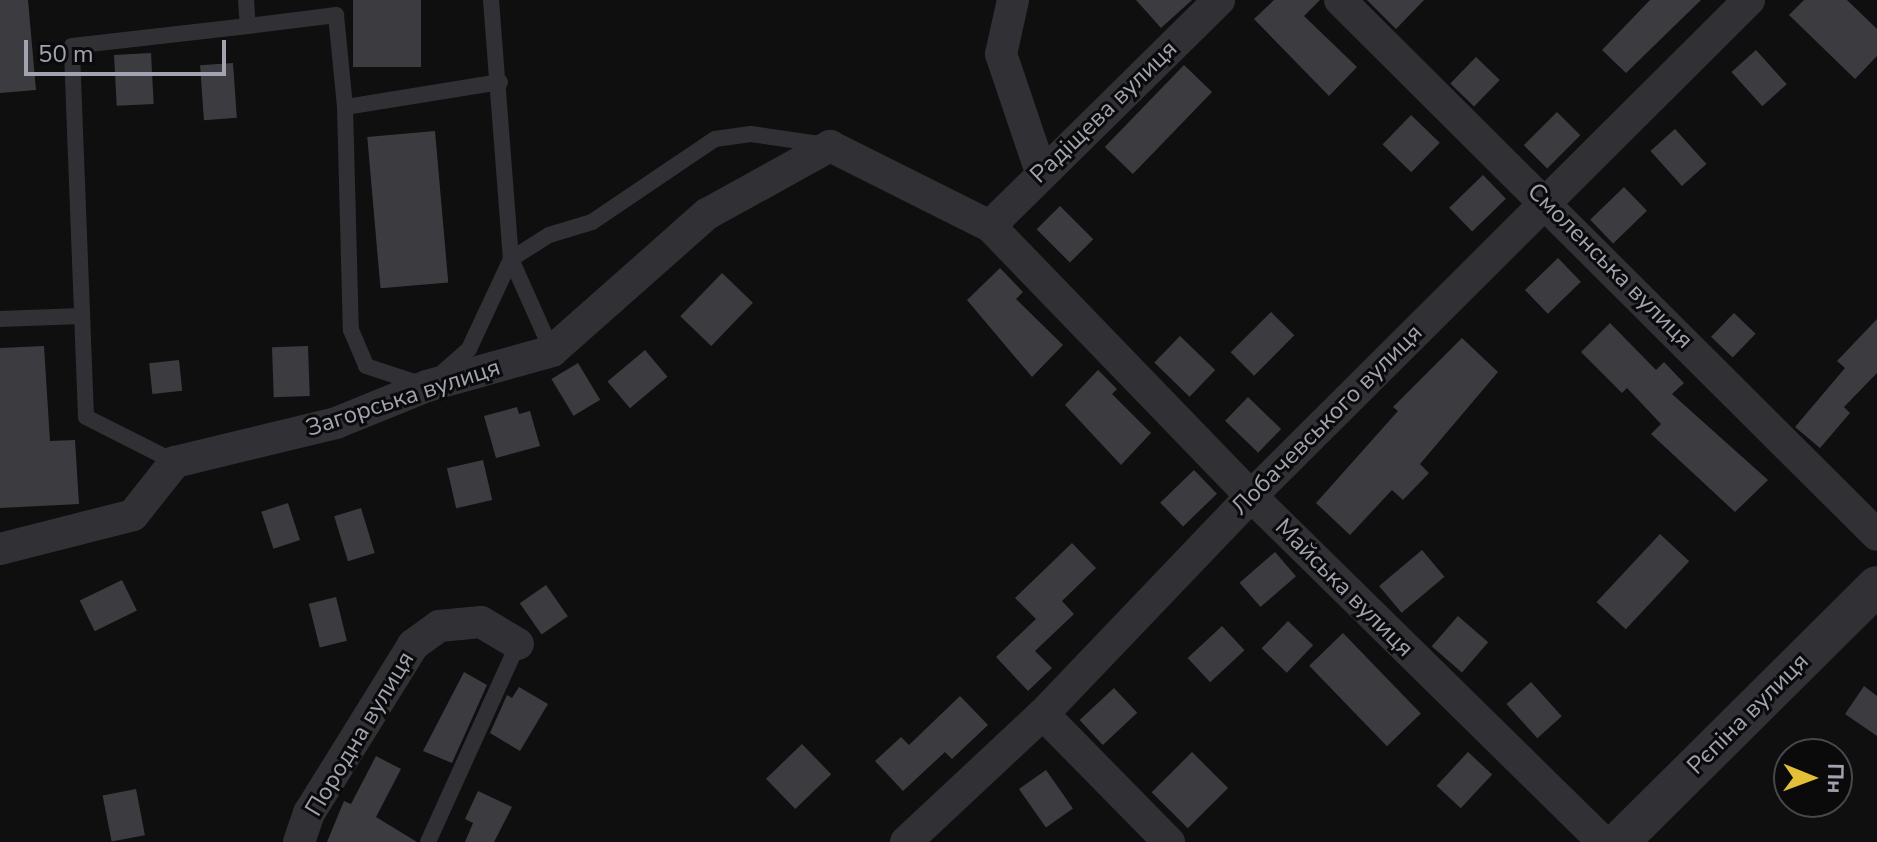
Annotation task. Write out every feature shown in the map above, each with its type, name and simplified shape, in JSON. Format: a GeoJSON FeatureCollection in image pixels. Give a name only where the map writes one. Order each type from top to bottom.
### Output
{"type":"FeatureCollection","features":[{"type":"Feature","properties":{"kind":"street"},"geometry":{"type":"LineString","coordinates":[[1013,0],[1001,54],[1041,172]]}},
{"type":"Feature","properties":{"kind":"street","name":"Радіщева вулиця"},"geometry":{"type":"LineString","coordinates":[[990,226],[1041,172],[1219,0]]}},
{"type":"Feature","properties":{"kind":"street","name":"Смоленська вулиця"},"geometry":{"type":"LineString","coordinates":[[1340,0],[1545,200],[1877,535]]}},
{"type":"Feature","properties":{"kind":"street","name":"Лобачевського вулиця"},"geometry":{"type":"LineString","coordinates":[[906,842],[1043,714],[1251,496],[1749,0]]}},
{"type":"Feature","properties":{"kind":"street"},"geometry":{"type":"LineString","coordinates":[[830,146],[990,226]]}},
{"type":"Feature","properties":{"kind":"street","name":"Загорська вулиця"},"geometry":{"type":"LineString","coordinates":[[175,462],[336,423],[427,386],[552,351],[707,214],[830,146]]}},
{"type":"Feature","properties":{"kind":"street","name":"Майська вулиця"},"geometry":{"type":"LineString","coordinates":[[990,226],[1251,496],[1603,842]]}},
{"type":"Feature","properties":{"kind":"street"},"geometry":{"type":"LineString","coordinates":[[0,549],[133,515],[175,462]]}},
{"type":"Feature","properties":{"kind":"street","name":"Рєпіна вулиця"},"geometry":{"type":"LineString","coordinates":[[1619,842],[1877,586]]}},
{"type":"Feature","properties":{"kind":"street","name":"Породна вулиця"},"geometry":{"type":"LineString","coordinates":[[299,842],[309,813],[413,645],[439,626],[481,622],[518,644]]}},
{"type":"Feature","properties":{"kind":"street"},"geometry":{"type":"LineString","coordinates":[[1043,714],[1169,842]]}},
{"type":"Feature","properties":{"kind":"lane"},"geometry":{"type":"LineString","coordinates":[[246,0],[248,26]]}},
{"type":"Feature","properties":{"kind":"lane"},"geometry":{"type":"LineString","coordinates":[[491,0],[500,82],[511,259],[552,351]]}},
{"type":"Feature","properties":{"kind":"lane"},"geometry":{"type":"LineString","coordinates":[[175,462],[86,417],[72,46],[336,15],[345,107],[351,330],[366,366],[427,386],[469,349],[511,259],[549,235],[592,222],[715,139],[751,134],[830,146]]}},
{"type":"Feature","properties":{"kind":"lane"},"geometry":{"type":"LineString","coordinates":[[345,107],[500,82]]}},
{"type":"Feature","properties":{"kind":"lane"},"geometry":{"type":"LineString","coordinates":[[0,319],[82,316]]}},
{"type":"Feature","properties":{"kind":"lane"},"geometry":{"type":"LineString","coordinates":[[428,842],[518,644]]}},
{"type":"Feature","properties":{"kind":"building"},"geometry":{"type":"Polygon","coordinates":[[[0,0],[28,0],[36,90],[0,93],[0,0]]]}},
{"type":"Feature","properties":{"kind":"building"},"geometry":{"type":"Polygon","coordinates":[[[353,0],[421,0],[421,67],[353,67],[353,0]]]}},
{"type":"Feature","properties":{"kind":"building"},"geometry":{"type":"Polygon","coordinates":[[[1136,0],[1192,0],[1161,28],[1136,0]]]}},
{"type":"Feature","properties":{"kind":"building"},"geometry":{"type":"Polygon","coordinates":[[[1274,0],[1320,0],[1304,16],[1357,67],[1329,96],[1254,19],[1274,0]]]}},
{"type":"Feature","properties":{"kind":"building"},"geometry":{"type":"Polygon","coordinates":[[[1367,0],[1424,0],[1396,29],[1367,0]]]}},
{"type":"Feature","properties":{"kind":"building"},"geometry":{"type":"Polygon","coordinates":[[[1650,0],[1701,0],[1626,73],[1602,50],[1650,0]]]}},
{"type":"Feature","properties":{"kind":"building"},"geometry":{"type":"Polygon","coordinates":[[[1804,0],[1847,0],[1877,29],[1877,56],[1855,79],[1789,15],[1804,0]]]}},
{"type":"Feature","properties":{"kind":"building"},"geometry":{"type":"Polygon","coordinates":[[[1756,50],[1787,84],[1762,106],[1731,72],[1756,50]]]}},
{"type":"Feature","properties":{"kind":"building"},"geometry":{"type":"Polygon","coordinates":[[[151,53],[154,104],[117,106],[114,55],[151,53]]]}},
{"type":"Feature","properties":{"kind":"building"},"geometry":{"type":"Polygon","coordinates":[[[1476,57],[1500,80],[1474,107],[1450,84],[1476,57]]]}},
{"type":"Feature","properties":{"kind":"building"},"geometry":{"type":"Polygon","coordinates":[[[233,63],[237,118],[204,120],[200,65],[233,63]]]}},
{"type":"Feature","properties":{"kind":"building"},"geometry":{"type":"Polygon","coordinates":[[[1184,65],[1212,92],[1133,174],[1105,147],[1184,65]]]}},
{"type":"Feature","properties":{"kind":"building"},"geometry":{"type":"Polygon","coordinates":[[[1557,112],[1580,135],[1547,169],[1524,145],[1557,112]]]}},
{"type":"Feature","properties":{"kind":"building"},"geometry":{"type":"Polygon","coordinates":[[[1411,115],[1440,143],[1411,172],[1383,144],[1411,115]]]}},
{"type":"Feature","properties":{"kind":"building"},"geometry":{"type":"Polygon","coordinates":[[[1675,129],[1706,164],[1682,186],[1650,151],[1675,129]]]}},
{"type":"Feature","properties":{"kind":"building"},"geometry":{"type":"Polygon","coordinates":[[[435,131],[448,282],[381,288],[367,137],[435,131]]]}},
{"type":"Feature","properties":{"kind":"building"},"geometry":{"type":"Polygon","coordinates":[[[1483,175],[1506,199],[1472,231],[1449,208],[1483,175]]]}},
{"type":"Feature","properties":{"kind":"building"},"geometry":{"type":"Polygon","coordinates":[[[1624,187],[1647,211],[1613,243],[1590,220],[1624,187]]]}},
{"type":"Feature","properties":{"kind":"building"},"geometry":{"type":"Polygon","coordinates":[[[1060,206],[1093,239],[1070,263],[1037,229],[1060,206]]]}},
{"type":"Feature","properties":{"kind":"building"},"geometry":{"type":"Polygon","coordinates":[[[1558,258],[1581,282],[1548,314],[1525,290],[1558,258]]]}},
{"type":"Feature","properties":{"kind":"building"},"geometry":{"type":"Polygon","coordinates":[[[1000,268],[1023,292],[1016,299],[1063,345],[1032,377],[967,300],[1000,268]]]}},
{"type":"Feature","properties":{"kind":"building"},"geometry":{"type":"Polygon","coordinates":[[[722,273],[753,303],[711,346],[680,316],[722,273]]]}},
{"type":"Feature","properties":{"kind":"building"},"geometry":{"type":"Polygon","coordinates":[[[1271,312],[1294,335],[1254,376],[1231,352],[1271,312]]]}},
{"type":"Feature","properties":{"kind":"building"},"geometry":{"type":"Polygon","coordinates":[[[1734,313],[1756,334],[1733,358],[1711,337],[1734,313]]]}},
{"type":"Feature","properties":{"kind":"building"},"geometry":{"type":"Polygon","coordinates":[[[1877,319],[1877,373],[1844,407],[1850,413],[1820,448],[1795,427],[1845,368],[1837,361],[1877,319]]]}},
{"type":"Feature","properties":{"kind":"building"},"geometry":{"type":"Polygon","coordinates":[[[1610,323],[1656,370],[1664,362],[1684,383],[1672,394],[1768,480],[1735,512],[1651,434],[1661,424],[1627,388],[1622,393],[1581,352],[1610,323]]]}},
{"type":"Feature","properties":{"kind":"building"},"geometry":{"type":"Polygon","coordinates":[[[1180,336],[1215,370],[1190,397],[1154,363],[1180,336]]]}},
{"type":"Feature","properties":{"kind":"building"},"geometry":{"type":"Polygon","coordinates":[[[1462,338],[1498,372],[1420,464],[1429,473],[1403,500],[1392,490],[1350,535],[1316,503],[1398,411],[1393,407],[1462,338]]]}},
{"type":"Feature","properties":{"kind":"building"},"geometry":{"type":"Polygon","coordinates":[[[44,346],[50,441],[75,440],[79,504],[0,508],[0,348],[44,346]]]}},
{"type":"Feature","properties":{"kind":"building"},"geometry":{"type":"Polygon","coordinates":[[[308,346],[310,396],[274,397],[272,347],[308,346]]]}},
{"type":"Feature","properties":{"kind":"building"},"geometry":{"type":"Polygon","coordinates":[[[645,350],[667,377],[630,408],[607,381],[645,350]]]}},
{"type":"Feature","properties":{"kind":"building"},"geometry":{"type":"Polygon","coordinates":[[[179,360],[182,391],[152,394],[149,363],[179,360]]]}},
{"type":"Feature","properties":{"kind":"building"},"geometry":{"type":"Polygon","coordinates":[[[578,363],[600,400],[574,416],[551,379],[578,363]]]}},
{"type":"Feature","properties":{"kind":"building"},"geometry":{"type":"Polygon","coordinates":[[[1098,370],[1117,389],[1112,394],[1151,433],[1121,465],[1065,405],[1098,370]]]}},
{"type":"Feature","properties":{"kind":"building"},"geometry":{"type":"Polygon","coordinates":[[[1248,397],[1281,429],[1258,453],[1225,421],[1248,397]]]}},
{"type":"Feature","properties":{"kind":"building"},"geometry":{"type":"Polygon","coordinates":[[[517,407],[519,414],[530,411],[540,446],[496,458],[484,416],[517,407]]]}},
{"type":"Feature","properties":{"kind":"building"},"geometry":{"type":"Polygon","coordinates":[[[483,460],[492,500],[456,508],[447,468],[483,460]]]}},
{"type":"Feature","properties":{"kind":"building"},"geometry":{"type":"Polygon","coordinates":[[[1194,470],[1217,494],[1183,526],[1160,503],[1194,470]]]}},
{"type":"Feature","properties":{"kind":"building"},"geometry":{"type":"Polygon","coordinates":[[[288,503],[300,540],[273,549],[261,512],[288,503]]]}},
{"type":"Feature","properties":{"kind":"building"},"geometry":{"type":"Polygon","coordinates":[[[361,508],[375,553],[348,561],[334,516],[361,508]]]}},
{"type":"Feature","properties":{"kind":"building"},"geometry":{"type":"Polygon","coordinates":[[[1660,534],[1689,561],[1626,629],[1597,602],[1660,534]]]}},
{"type":"Feature","properties":{"kind":"building"},"geometry":{"type":"Polygon","coordinates":[[[1072,543],[1096,568],[1062,601],[1074,614],[1035,651],[1052,668],[1028,691],[996,657],[1036,619],[1015,598],[1072,543]]]}},
{"type":"Feature","properties":{"kind":"building"},"geometry":{"type":"Polygon","coordinates":[[[1422,550],[1444,577],[1402,613],[1379,586],[1422,550]]]}},
{"type":"Feature","properties":{"kind":"building"},"geometry":{"type":"Polygon","coordinates":[[[1275,552],[1296,576],[1261,607],[1240,583],[1275,552]]]}},
{"type":"Feature","properties":{"kind":"building"},"geometry":{"type":"Polygon","coordinates":[[[122,580],[137,611],[95,631],[80,601],[122,580]]]}},
{"type":"Feature","properties":{"kind":"building"},"geometry":{"type":"Polygon","coordinates":[[[546,585],[568,616],[542,634],[520,603],[546,585]]]}},
{"type":"Feature","properties":{"kind":"building"},"geometry":{"type":"Polygon","coordinates":[[[336,597],[347,641],[320,647],[309,604],[336,597]]]}},
{"type":"Feature","properties":{"kind":"building"},"geometry":{"type":"Polygon","coordinates":[[[1458,616],[1488,642],[1462,672],[1432,646],[1458,616]]]}},
{"type":"Feature","properties":{"kind":"building"},"geometry":{"type":"Polygon","coordinates":[[[1288,621],[1313,645],[1287,673],[1262,648],[1288,621]]]}},
{"type":"Feature","properties":{"kind":"building"},"geometry":{"type":"Polygon","coordinates":[[[1222,626],[1245,650],[1210,682],[1188,658],[1222,626]]]}},
{"type":"Feature","properties":{"kind":"building"},"geometry":{"type":"Polygon","coordinates":[[[1343,633],[1421,714],[1387,746],[1309,666],[1343,633]]]}},
{"type":"Feature","properties":{"kind":"building"},"geometry":{"type":"Polygon","coordinates":[[[464,672],[487,685],[452,763],[423,751],[464,672]]]}},
{"type":"Feature","properties":{"kind":"building"},"geometry":{"type":"Polygon","coordinates":[[[1531,682],[1562,716],[1537,738],[1506,704],[1531,682]]]}},
{"type":"Feature","properties":{"kind":"building"},"geometry":{"type":"Polygon","coordinates":[[[1864,686],[1877,696],[1877,736],[1845,714],[1864,686]]]}},
{"type":"Feature","properties":{"kind":"building"},"geometry":{"type":"Polygon","coordinates":[[[519,687],[548,704],[520,751],[490,733],[507,695],[512,698],[519,687]]]}},
{"type":"Feature","properties":{"kind":"building"},"geometry":{"type":"Polygon","coordinates":[[[1114,688],[1137,713],[1103,745],[1080,720],[1114,688]]]}},
{"type":"Feature","properties":{"kind":"building"},"geometry":{"type":"Polygon","coordinates":[[[960,696],[988,725],[952,759],[945,752],[903,791],[875,761],[901,737],[909,745],[960,696]]]}},
{"type":"Feature","properties":{"kind":"building"},"geometry":{"type":"Polygon","coordinates":[[[802,744],[831,774],[795,809],[766,779],[802,744]]]}},
{"type":"Feature","properties":{"kind":"building"},"geometry":{"type":"Polygon","coordinates":[[[1192,752],[1228,788],[1188,828],[1152,792],[1192,752]]]}},
{"type":"Feature","properties":{"kind":"building"},"geometry":{"type":"Polygon","coordinates":[[[1468,752],[1492,775],[1461,808],[1437,786],[1468,752]]]}},
{"type":"Feature","properties":{"kind":"building"},"geometry":{"type":"Polygon","coordinates":[[[376,756],[401,769],[376,817],[417,842],[327,842],[344,801],[351,804],[376,756]]]}},
{"type":"Feature","properties":{"kind":"building"},"geometry":{"type":"Polygon","coordinates":[[[1046,770],[1073,809],[1046,827],[1019,789],[1046,770]]]}},
{"type":"Feature","properties":{"kind":"building"},"geometry":{"type":"Polygon","coordinates":[[[136,789],[145,835],[112,842],[103,795],[136,789]]]}},
{"type":"Feature","properties":{"kind":"building"},"geometry":{"type":"Polygon","coordinates":[[[478,791],[512,807],[494,842],[465,842],[473,823],[465,819],[478,791]]]}}]}
